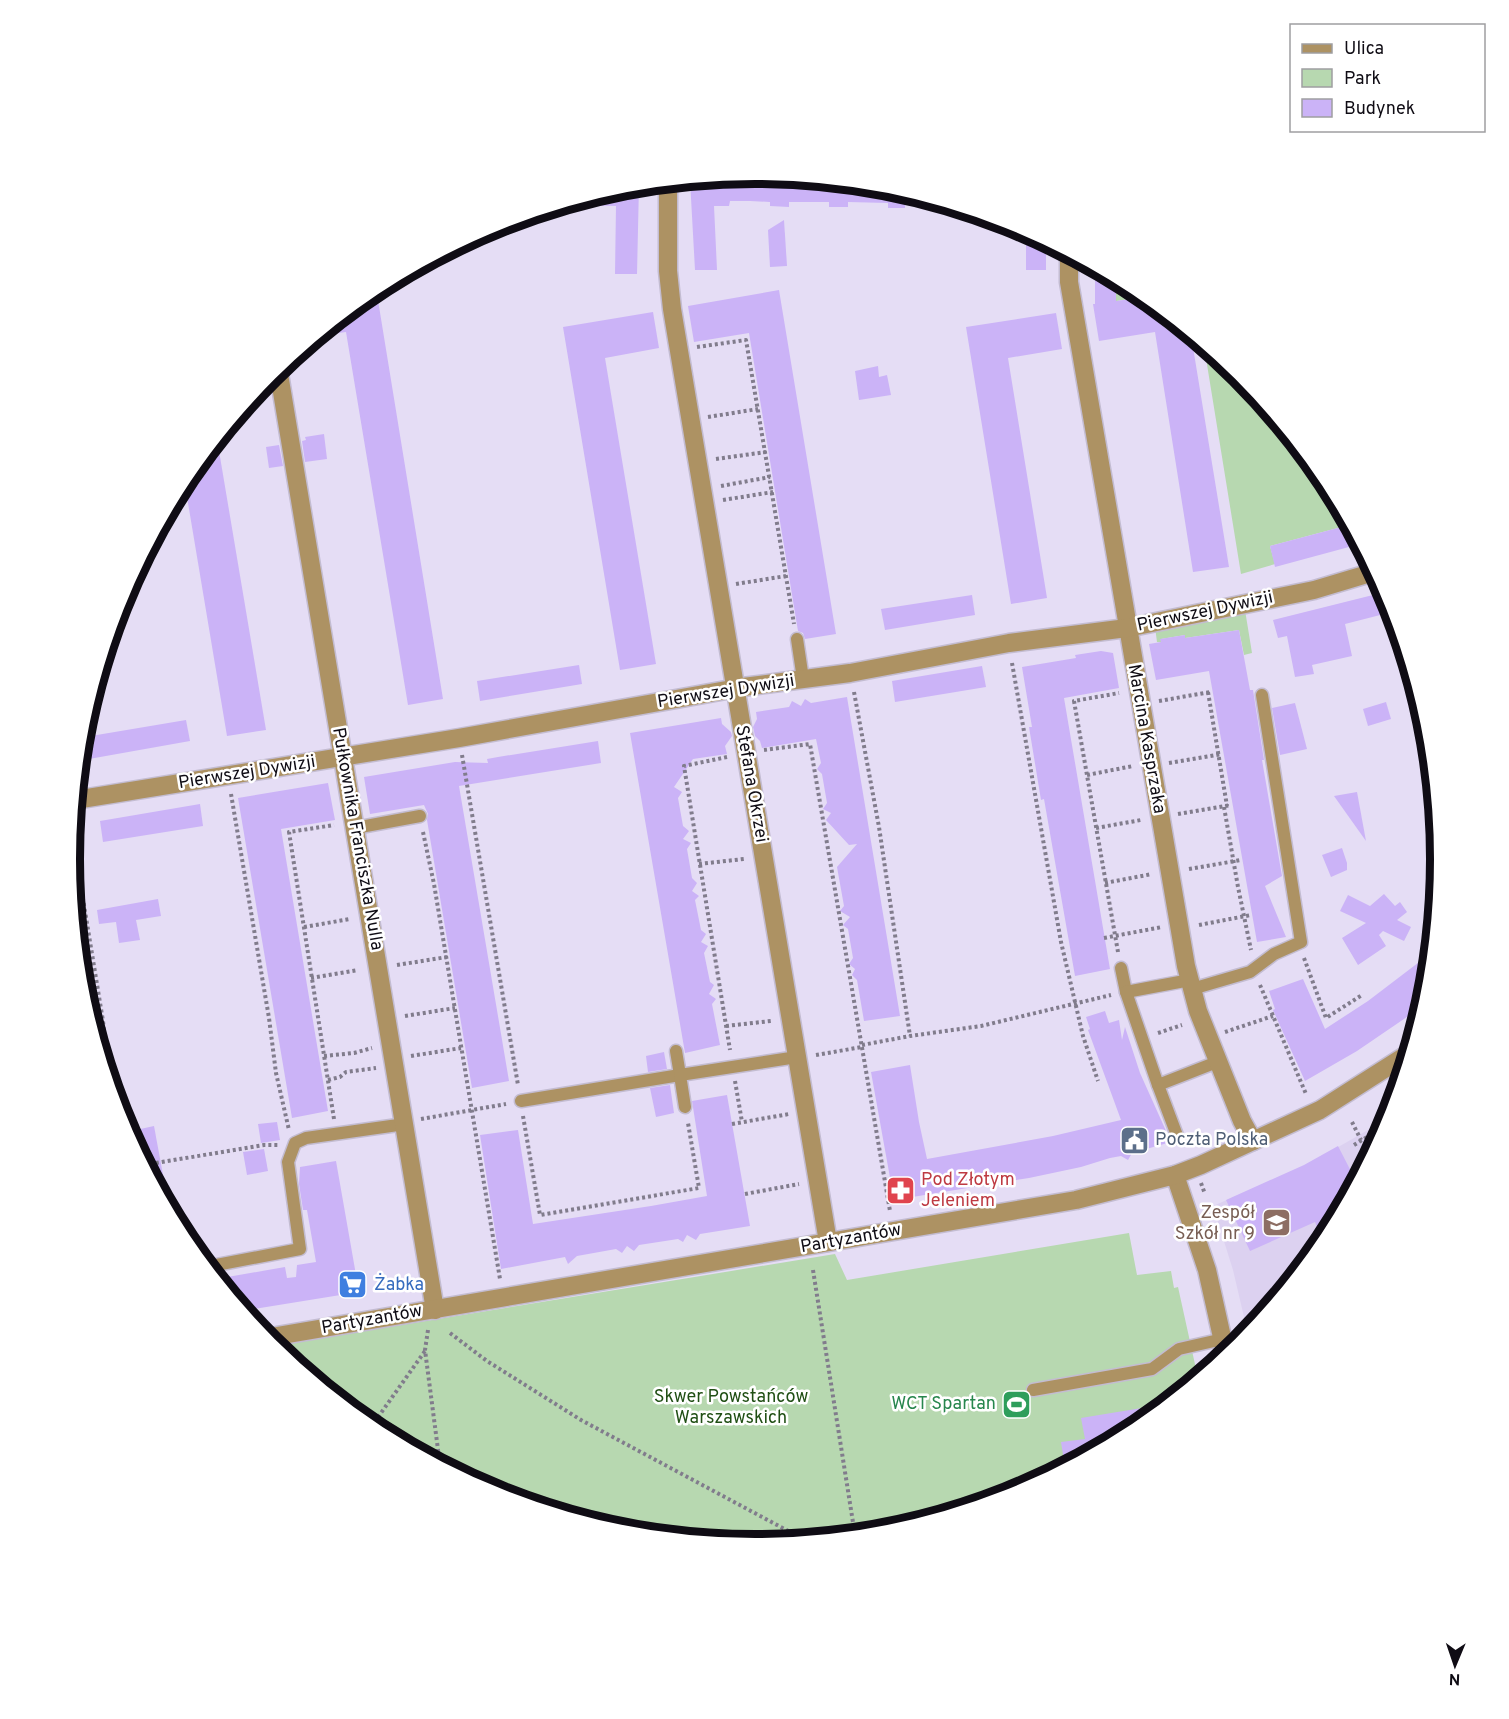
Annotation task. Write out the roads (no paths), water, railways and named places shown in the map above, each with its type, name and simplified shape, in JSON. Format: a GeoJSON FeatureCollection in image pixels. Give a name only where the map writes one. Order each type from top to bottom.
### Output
{"type":"FeatureCollection","features":[{"type":"Feature","properties":{"kind":"street","name":"Stefana Okrzei"},"geometry":{"type":"LineString","coordinates":[[668,190],[668,271],[672,309],[735,689],[802,1057],[828,1242]]}},
{"type":"Feature","properties":{"kind":"street","name":"Marcina Kasprzaka"},"geometry":{"type":"LineString","coordinates":[[1069,263],[1069,282],[1127,628],[1171,886],[1191,984],[1198,1011],[1217,1062],[1253,1141]]}},
{"type":"Feature","properties":{"kind":"street","name":"Pułkownika Franciszka Nulla"},"geometry":{"type":"LineString","coordinates":[[280,379],[343,758],[350,825],[410,1122],[435,1310]]}},
{"type":"Feature","properties":{"kind":"street","name":"Pierwszej Dywizji"},"geometry":{"type":"LineString","coordinates":[[82,799],[343,758],[735,689],[850,673],[1009,643],[1127,628],[1314,590],[1366,574]]}},
{"type":"Feature","properties":{"kind":"street","name":"Partyzantów"},"geometry":{"type":"LineString","coordinates":[[276,1336],[1076,1200],[1175,1174],[1253,1141],[1338,1100],[1399,1060]]}},
{"type":"Feature","properties":{"kind":"street"},"geometry":{"type":"LineString","coordinates":[[1175,1174],[1207,1270],[1224,1344]]}},
{"type":"Feature","properties":{"kind":"lane"},"geometry":{"type":"LineString","coordinates":[[797,639],[803,679]]}},
{"type":"Feature","properties":{"kind":"lane"},"geometry":{"type":"LineString","coordinates":[[1126,992],[1191,984],[1250,972],[1275,954],[1301,942],[1262,695]]}},
{"type":"Feature","properties":{"kind":"lane"},"geometry":{"type":"LineString","coordinates":[[350,825],[420,816]]}},
{"type":"Feature","properties":{"kind":"lane"},"geometry":{"type":"LineString","coordinates":[[1121,968],[1126,992],[1178,1138]]}},
{"type":"Feature","properties":{"kind":"lane"},"geometry":{"type":"LineString","coordinates":[[676,1051],[686,1107]]}},
{"type":"Feature","properties":{"kind":"lane"},"geometry":{"type":"LineString","coordinates":[[521,1101],[732,1066],[802,1057]]}},
{"type":"Feature","properties":{"kind":"lane"},"geometry":{"type":"LineString","coordinates":[[1158,1085],[1217,1062]]}},
{"type":"Feature","properties":{"kind":"lane"},"geometry":{"type":"LineString","coordinates":[[215,1265],[300,1248],[288,1162],[292,1145],[306,1138],[410,1122]]}},
{"type":"Feature","properties":{"kind":"lane"},"geometry":{"type":"LineString","coordinates":[[1033,1390],[1152,1369],[1179,1349],[1221,1347]]}},
{"type":"Feature","properties":{"kind":"place","name":"Poczta Polska"},"geometry":{"type":"Point","coordinates":[1134,1140]}},
{"type":"Feature","properties":{"kind":"place","name":"Pod Złotym Jeleniem"},"geometry":{"type":"Point","coordinates":[900,1190]}},
{"type":"Feature","properties":{"kind":"place","name":"Zespół Szkół nr 9"},"geometry":{"type":"Point","coordinates":[1276,1223]}},
{"type":"Feature","properties":{"kind":"place","name":"Żabka"},"geometry":{"type":"Point","coordinates":[353,1285]}},
{"type":"Feature","properties":{"kind":"place","name":"WCT Spartan"},"geometry":{"type":"Point","coordinates":[1017,1404]}},
{"type":"Feature","properties":{"kind":"park label","name":"Skwer Powstańców Warszawskich"},"geometry":{"type":"Point","coordinates":[731,1407]}}]}
